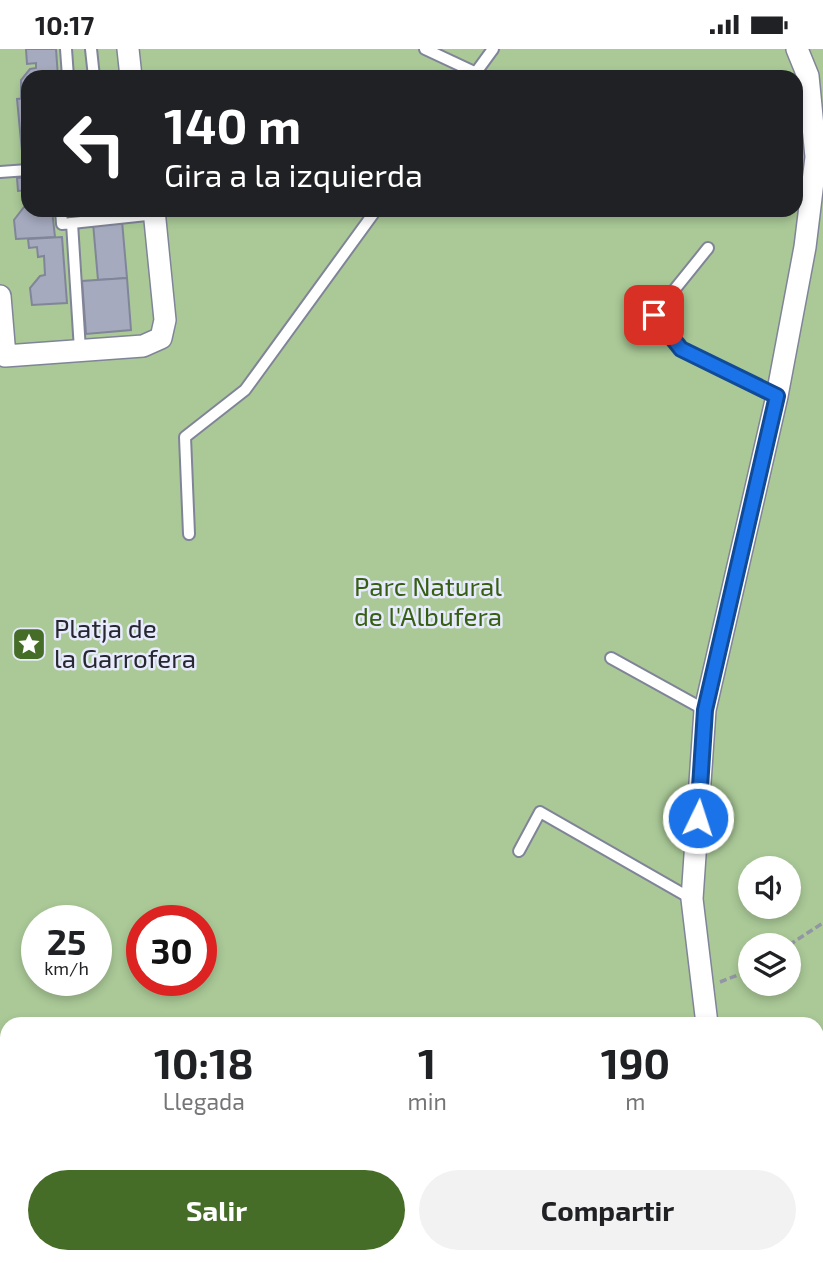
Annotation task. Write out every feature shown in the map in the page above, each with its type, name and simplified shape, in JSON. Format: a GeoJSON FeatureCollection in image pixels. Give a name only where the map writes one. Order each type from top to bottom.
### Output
{"type":"FeatureCollection","features":[{"type":"Feature","properties":{"kind":"street"},"geometry":{"type":"LineString","coordinates":[[128,49],[130,70]]}},
{"type":"Feature","properties":{"kind":"street"},"geometry":{"type":"LineString","coordinates":[[706,1017],[692,899],[705,710],[777,396],[805,247],[816,157],[808,76],[797,49]]}},
{"type":"Feature","properties":{"kind":"street"},"geometry":{"type":"LineString","coordinates":[[0,296],[5,356],[143,346],[161,338],[164,320],[155,217]]}},
{"type":"Feature","properties":{"kind":"lane"},"geometry":{"type":"LineString","coordinates":[[66,49],[68,70]]}},
{"type":"Feature","properties":{"kind":"lane"},"geometry":{"type":"LineString","coordinates":[[91,49],[93,70]]}},
{"type":"Feature","properties":{"kind":"lane"},"geometry":{"type":"LineString","coordinates":[[425,49],[468,70]]}},
{"type":"Feature","properties":{"kind":"lane"},"geometry":{"type":"LineString","coordinates":[[481,70],[493,49]]}},
{"type":"Feature","properties":{"kind":"lane"},"geometry":{"type":"LineString","coordinates":[[0,172],[21,170]]}},
{"type":"Feature","properties":{"kind":"lane"},"geometry":{"type":"LineString","coordinates":[[62,217],[62,224],[117,217]]}},
{"type":"Feature","properties":{"kind":"lane"},"geometry":{"type":"LineString","coordinates":[[189,534],[185,437],[244,390],[371,217]]}},
{"type":"Feature","properties":{"kind":"lane"},"geometry":{"type":"LineString","coordinates":[[72,223],[80,350]]}},
{"type":"Feature","properties":{"kind":"lane"},"geometry":{"type":"LineString","coordinates":[[708,248],[654,315],[681,349],[777,396]]}},
{"type":"Feature","properties":{"kind":"lane"},"geometry":{"type":"LineString","coordinates":[[611,658],[705,710]]}},
{"type":"Feature","properties":{"kind":"lane"},"geometry":{"type":"LineString","coordinates":[[519,851],[540,812],[692,899]]}},
{"type":"Feature","properties":{"kind":"path"},"geometry":{"type":"LineString","coordinates":[[801,937],[823,923]]}},
{"type":"Feature","properties":{"kind":"path"},"geometry":{"type":"LineString","coordinates":[[718,968],[719,982],[738,975]]}},
{"type":"Feature","properties":{"kind":"green space","name":"Parc Natural de l'Albufera"},"geometry":{"type":"Polygon","coordinates":[[[0,49],[823,49],[823,1017],[0,1017],[0,49]]]}},
{"type":"Feature","properties":{"kind":"building"},"geometry":{"type":"Polygon","coordinates":[[[26,49],[56,49],[58,70],[29,70],[36,68],[36,63],[27,64],[26,49]]]}},
{"type":"Feature","properties":{"kind":"building"},"geometry":{"type":"Polygon","coordinates":[[[17,99],[21,99],[21,141],[17,99]]]}},
{"type":"Feature","properties":{"kind":"building"},"geometry":{"type":"Polygon","coordinates":[[[17,178],[21,178],[21,191],[18,191],[17,178]]]}},
{"type":"Feature","properties":{"kind":"building"},"geometry":{"type":"Polygon","coordinates":[[[21,211],[21,217],[53,217],[55,237],[16,239],[14,220],[21,211]]]}},
{"type":"Feature","properties":{"kind":"building"},"geometry":{"type":"Polygon","coordinates":[[[122,221],[127,278],[98,280],[93,223],[122,221]]]}},
{"type":"Feature","properties":{"kind":"building"},"geometry":{"type":"Polygon","coordinates":[[[62,237],[67,303],[32,305],[30,288],[40,276],[45,275],[44,256],[38,257],[37,247],[29,248],[28,239],[62,237]]]}},
{"type":"Feature","properties":{"kind":"building"},"geometry":{"type":"Polygon","coordinates":[[[127,278],[131,330],[86,334],[82,281],[127,278]]]}},
{"type":"Feature","properties":{"kind":"place","name":"Platja de la Garrofera"},"geometry":{"type":"Point","coordinates":[29,644]}},
{"type":"Feature","properties":{"kind":"route"},"geometry":{"type":"LineString","coordinates":[[654,315],[681,349],[777,396],[705,710],[698,818]]}}]}
